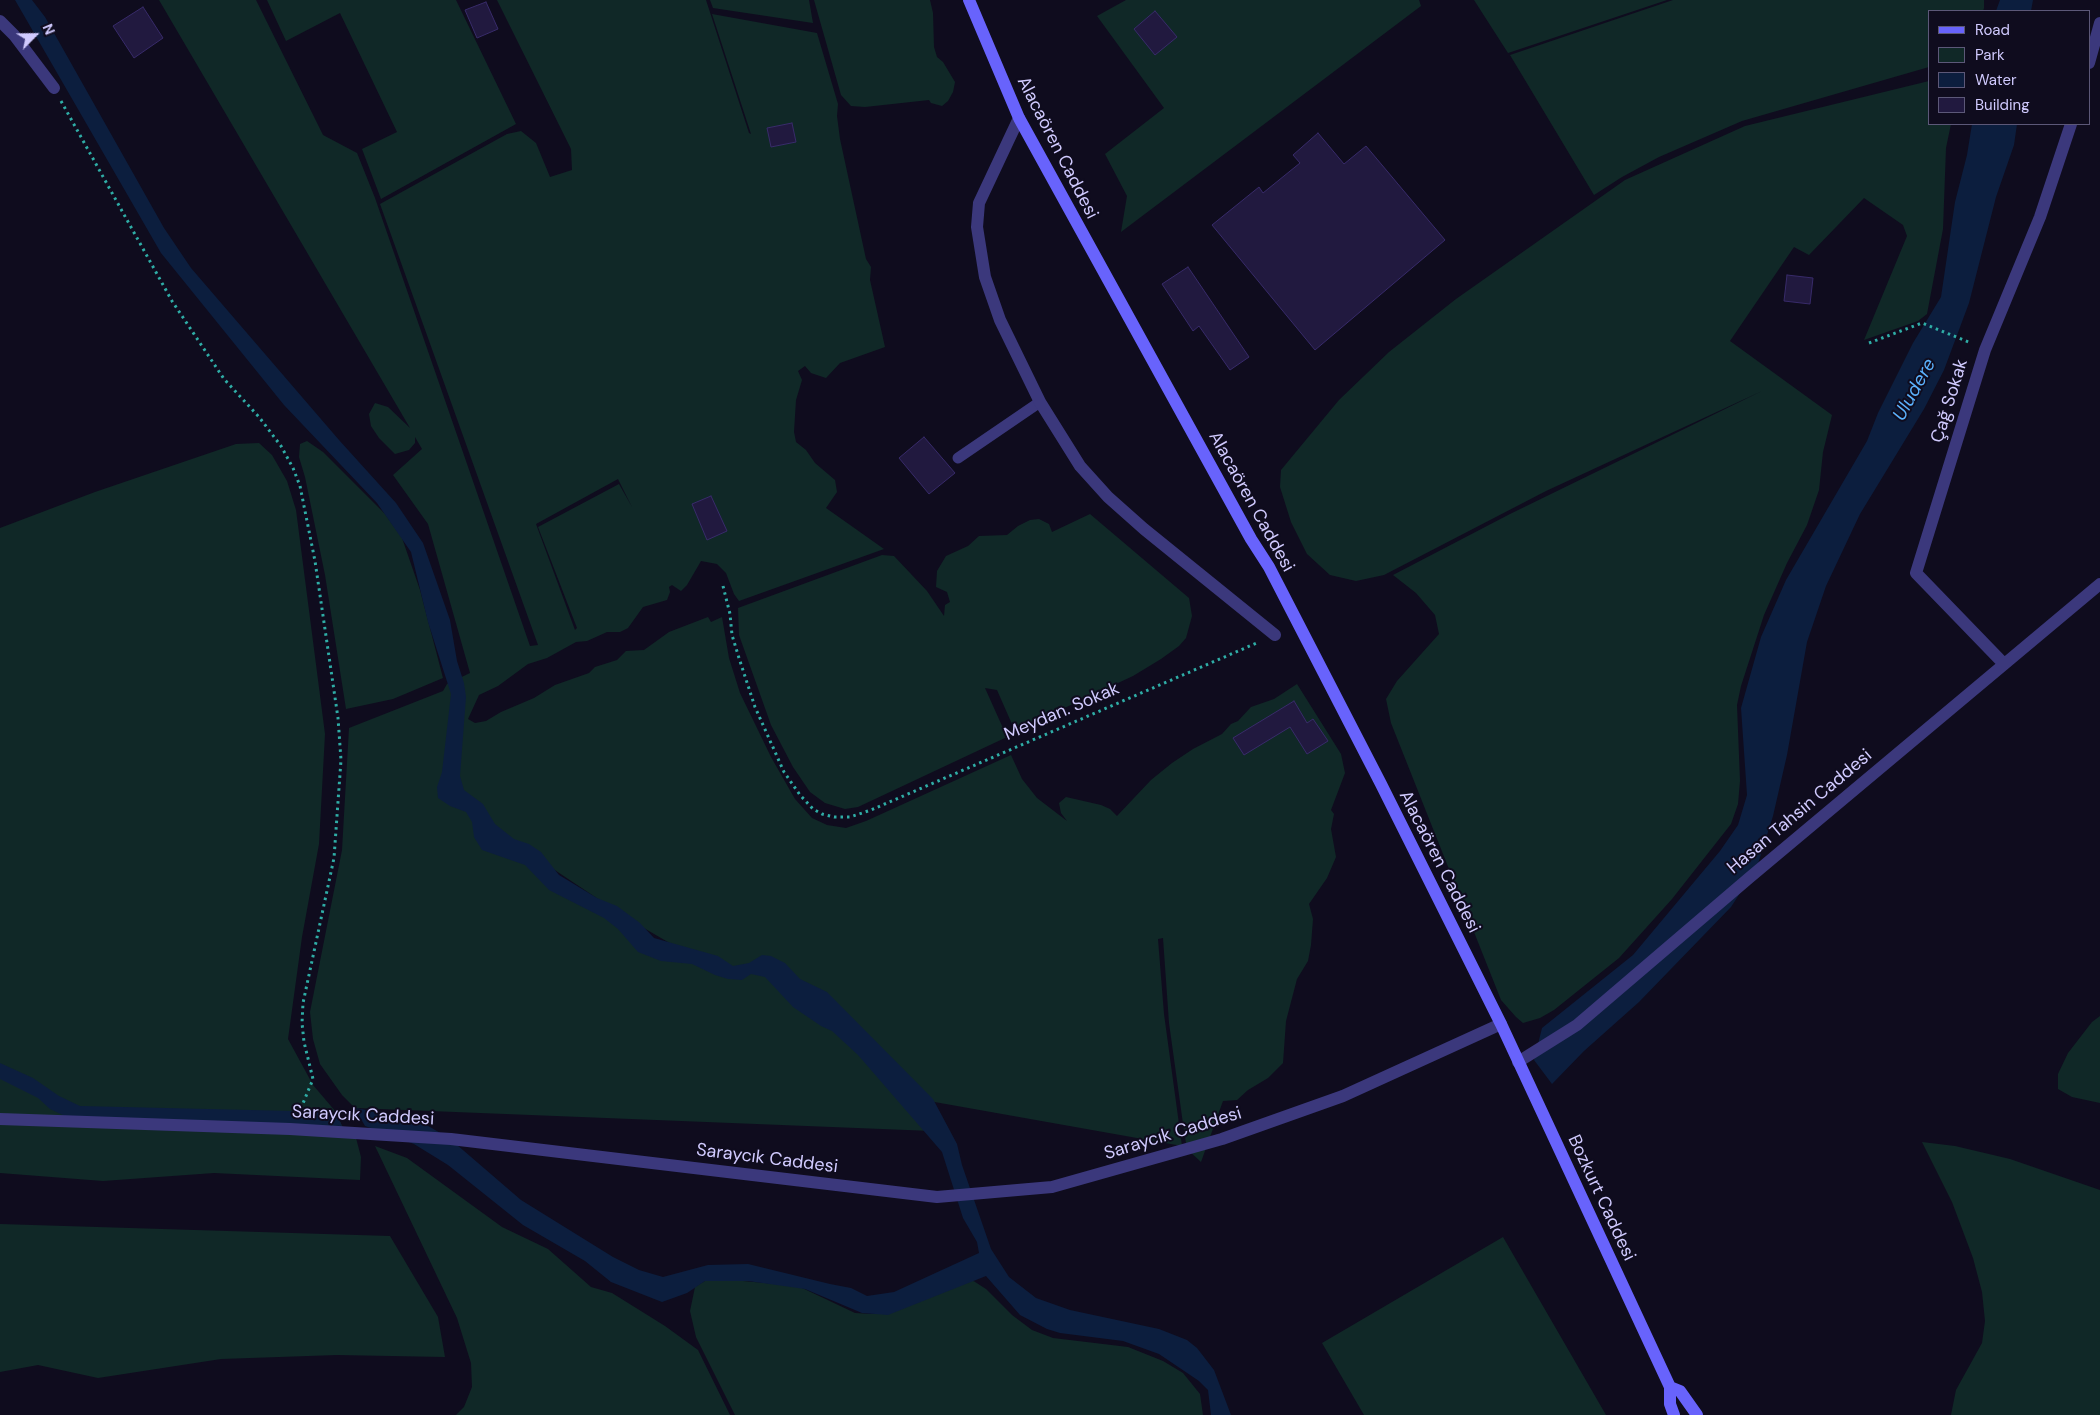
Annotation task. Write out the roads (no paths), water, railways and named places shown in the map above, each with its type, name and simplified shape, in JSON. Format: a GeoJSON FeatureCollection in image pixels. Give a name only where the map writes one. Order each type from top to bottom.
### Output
{"type":"FeatureCollection","features":[{"type":"Feature","properties":{"kind":"street","name":"Alacaören Caddesi"},"geometry":{"type":"LineString","coordinates":[[969,0],[1019,118],[1251,539],[1269,567],[1500,1024]]}},
{"type":"Feature","properties":{"kind":"street"},"geometry":{"type":"LineString","coordinates":[[0,21],[14,35],[54,88]]}},
{"type":"Feature","properties":{"kind":"street"},"geometry":{"type":"LineString","coordinates":[[2090,58],[2100,23]]}},
{"type":"Feature","properties":{"kind":"street"},"geometry":{"type":"LineString","coordinates":[[1019,118],[979,203],[977,227],[985,277],[1000,320],[1040,402],[1080,466],[1108,497],[1144,529],[1275,635]]}},
{"type":"Feature","properties":{"kind":"street","name":"Çağ Sokak"},"geometry":{"type":"LineString","coordinates":[[2004,664],[1916,573],[1985,350],[2040,217],[2071,125]]}},
{"type":"Feature","properties":{"kind":"street","name":"Hasan Tahsin Caddesi"},"geometry":{"type":"LineString","coordinates":[[1518,1062],[1577,1025],[1749,878],[2100,584]]}},
{"type":"Feature","properties":{"kind":"street","name":"Bozkurt Caddesi"},"geometry":{"type":"LineString","coordinates":[[1500,1024],[1670,1387],[1670,1404],[1674,1415]]}},
{"type":"Feature","properties":{"kind":"street","name":"Saraycık Caddesi"},"geometry":{"type":"LineString","coordinates":[[0,1119],[290,1129],[451,1139],[937,1197],[1052,1187],[1222,1139],[1343,1096],[1500,1024]]}},
{"type":"Feature","properties":{"kind":"street","name":"Bozkurt Caddesi"},"geometry":{"type":"LineString","coordinates":[[1670,1387],[1680,1391],[1697,1415]]}},
{"type":"Feature","properties":{"kind":"lane"},"geometry":{"type":"LineString","coordinates":[[958,458],[1040,402]]}},
{"type":"Feature","properties":{"kind":"water"},"geometry":{"type":"Polygon","coordinates":[[[15,0],[32,0],[45,17],[164,228],[191,268],[339,440],[396,503],[423,543],[450,620],[457,661],[464,683],[466,697],[460,776],[464,790],[483,804],[495,824],[514,839],[529,844],[541,852],[559,875],[597,898],[617,906],[640,923],[654,938],[718,956],[733,966],[749,963],[762,955],[771,956],[785,963],[800,979],[827,992],[933,1099],[957,1144],[962,1165],[991,1249],[1009,1277],[1036,1298],[1070,1310],[1159,1329],[1187,1340],[1197,1348],[1214,1370],[1231,1415],[1211,1415],[1208,1390],[1199,1381],[1159,1354],[1123,1341],[1060,1333],[1047,1329],[1020,1315],[986,1276],[888,1315],[862,1313],[805,1289],[748,1281],[705,1281],[687,1293],[662,1302],[611,1282],[585,1261],[523,1225],[448,1165],[414,1144],[365,1126],[355,1108],[416,1119],[449,1138],[521,1200],[613,1257],[639,1270],[663,1277],[708,1265],[748,1264],[851,1288],[867,1296],[894,1292],[979,1253],[977,1242],[963,1218],[942,1152],[858,1055],[832,1031],[821,1026],[793,1007],[765,977],[751,974],[742,980],[728,979],[692,964],[661,961],[638,952],[618,929],[604,918],[549,890],[525,865],[482,850],[474,837],[472,822],[466,812],[450,806],[438,798],[437,787],[442,772],[451,694],[428,622],[411,552],[377,503],[284,405],[161,253],[15,0]]]}},
{"type":"Feature","properties":{"kind":"water"},"geometry":{"type":"Polygon","coordinates":[[[2000,0],[2033,0],[2031,10],[1996,10],[2000,0]]]}},
{"type":"Feature","properties":{"kind":"water","name":"Uludere"},"geometry":{"type":"Polygon","coordinates":[[[1972,125],[2017,125],[2014,145],[1996,197],[1969,303],[1944,370],[1924,409],[1860,514],[1826,586],[1807,642],[1787,755],[1773,816],[1757,867],[1731,907],[1639,1002],[1584,1051],[1552,1084],[1534,1060],[1542,1028],[1633,955],[1720,851],[1738,825],[1747,795],[1741,708],[1761,637],[1786,580],[1867,441],[1878,413],[1913,343],[1941,297],[1955,202],[1967,155],[1972,125]]]}},
{"type":"Feature","properties":{"kind":"water"},"geometry":{"type":"Polygon","coordinates":[[[0,1063],[33,1078],[59,1096],[80,1106],[336,1112],[342,1126],[67,1117],[50,1109],[38,1098],[0,1079],[0,1063]]]}}]}
